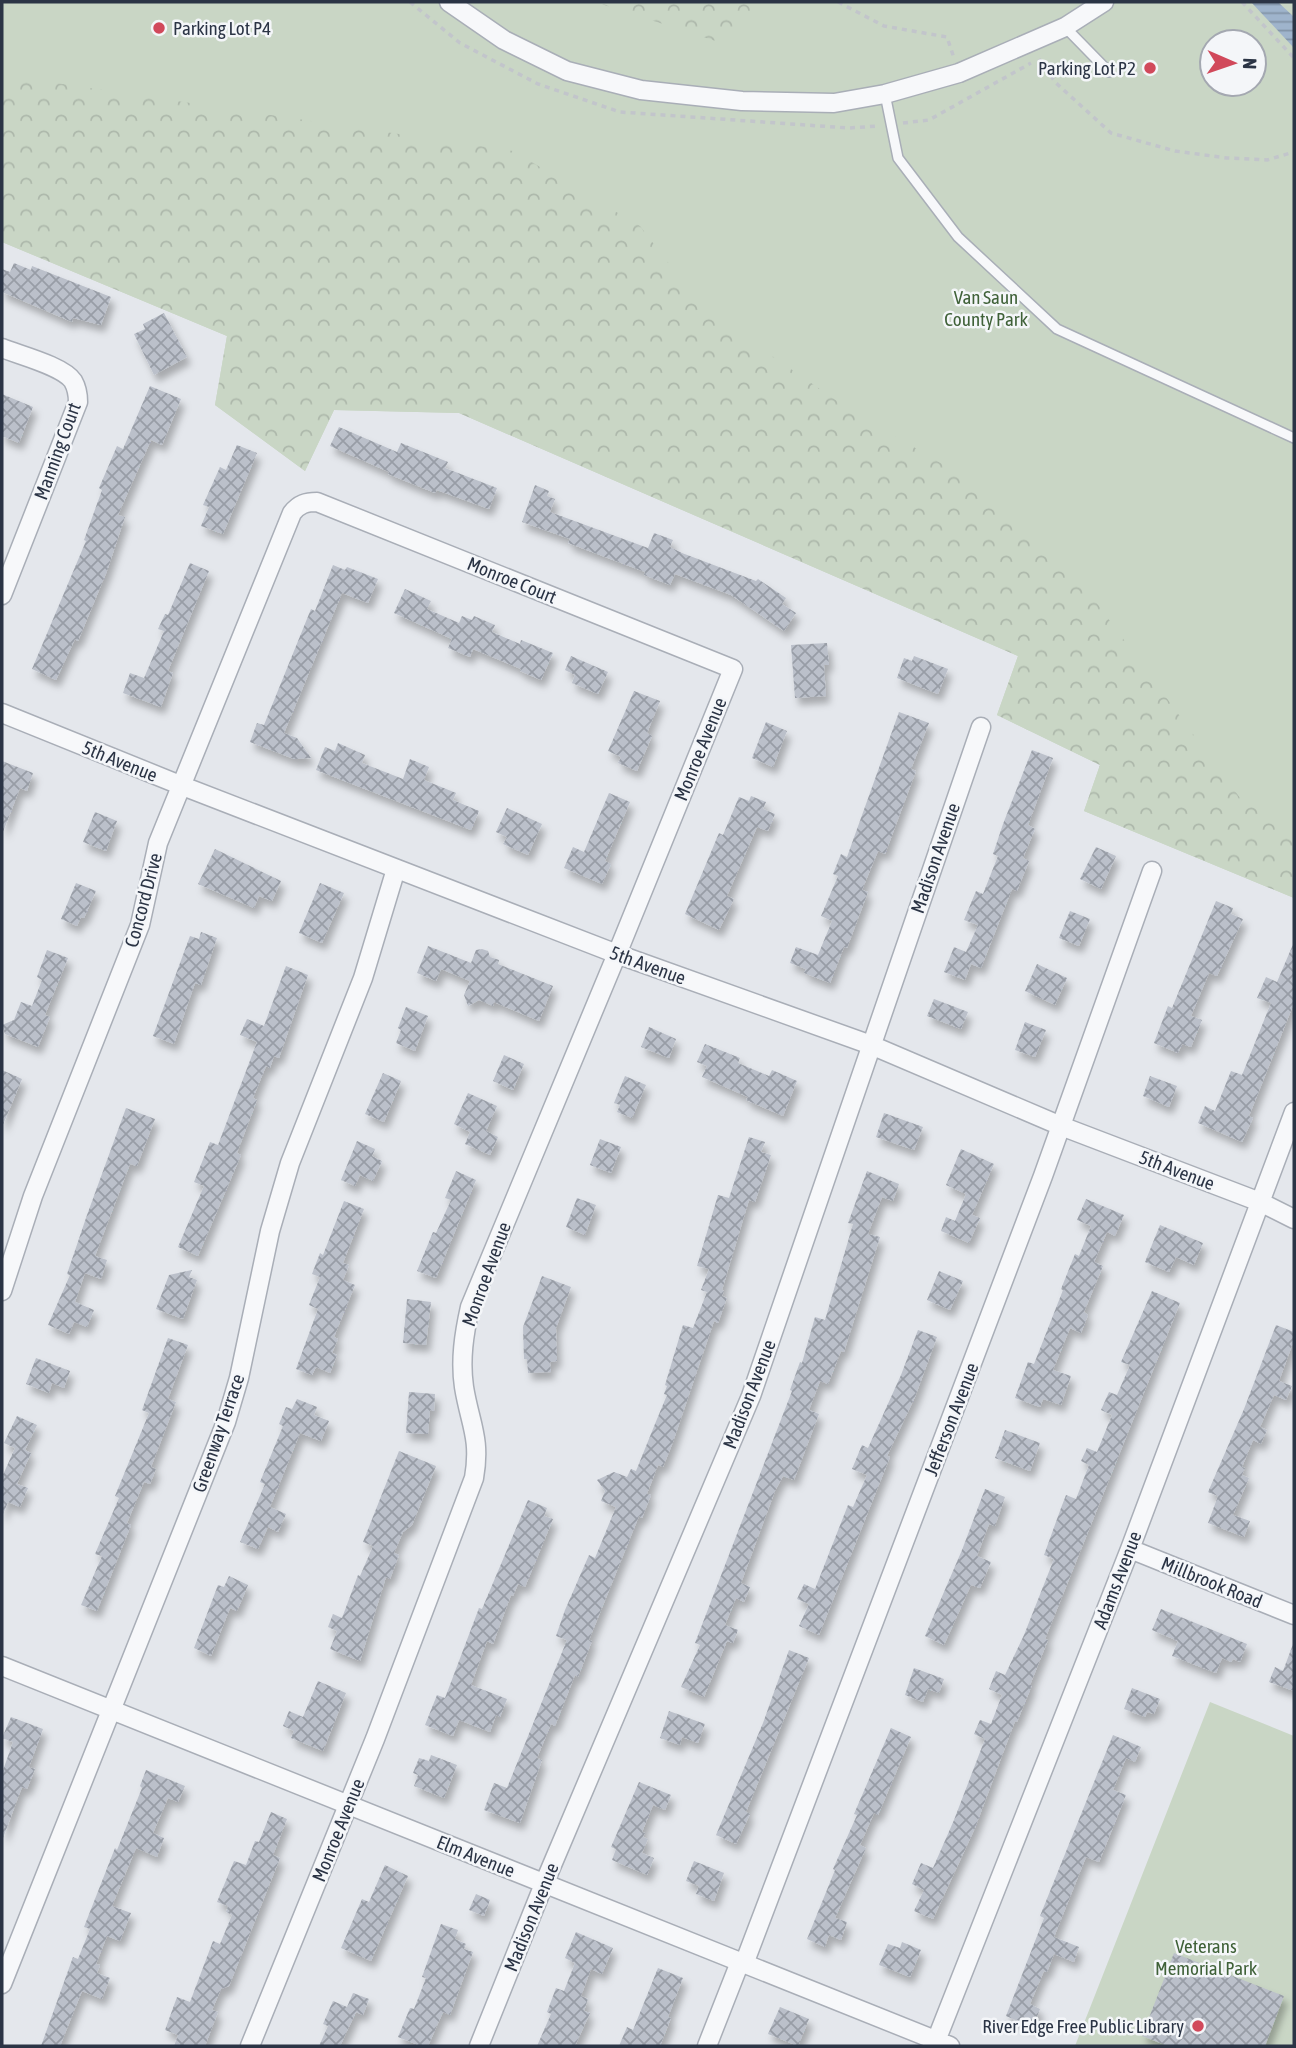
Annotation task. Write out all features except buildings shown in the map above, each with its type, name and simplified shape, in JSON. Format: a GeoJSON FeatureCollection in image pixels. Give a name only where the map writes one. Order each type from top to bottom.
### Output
{"type":"FeatureCollection","features":[{"type":"Feature","properties":{"kind":"street"},"geometry":{"type":"LineString","coordinates":[[449,2],[504,40],[567,71],[641,90],[742,101],[834,103],[885,94],[959,73],[1065,27],[1104,2]]}},
{"type":"Feature","properties":{"kind":"street","name":"Manning Court"},"geometry":{"type":"LineString","coordinates":[[2,348],[64,372],[78,391],[78,402],[2,595]]}},
{"type":"Feature","properties":{"kind":"street","name":"Monroe Court"},"geometry":{"type":"LineString","coordinates":[[292,513],[307,502],[317,502],[733,669]]}},
{"type":"Feature","properties":{"kind":"street","name":"Concord Drive"},"geometry":{"type":"LineString","coordinates":[[2,1291],[33,1196],[140,925],[158,843],[292,513]]}},
{"type":"Feature","properties":{"kind":"street","name":"Monroe Avenue"},"geometry":{"type":"LineString","coordinates":[[250,2046],[348,1804],[474,1478],[478,1459],[477,1435],[464,1388],[462,1364],[463,1336],[470,1307],[733,669]]}},
{"type":"Feature","properties":{"kind":"street","name":"5th Avenue"},"geometry":{"type":"LineString","coordinates":[[2,713],[617,954],[870,1045],[1061,1126],[1260,1202],[1294,1219]]}},
{"type":"Feature","properties":{"kind":"street","name":"Madison Avenue"},"geometry":{"type":"LineString","coordinates":[[479,2046],[544,1884],[751,1396],[981,727]]}},
{"type":"Feature","properties":{"kind":"street","name":"Greenway Terrace"},"geometry":{"type":"LineString","coordinates":[[2,1984],[226,1422],[239,1378],[270,1231],[290,1163],[363,978],[396,869]]}},
{"type":"Feature","properties":{"kind":"street","name":"Jefferson Avenue"},"geometry":{"type":"LineString","coordinates":[[707,2046],[742,1963],[1061,1126],[1152,871]]}},
{"type":"Feature","properties":{"kind":"street","name":"Adams Avenue"},"geometry":{"type":"LineString","coordinates":[[940,2044],[1294,1112]]}},
{"type":"Feature","properties":{"kind":"street","name":"Millbrook Road"},"geometry":{"type":"LineString","coordinates":[[1130,1549],[1294,1615]]}},
{"type":"Feature","properties":{"kind":"street","name":"Elm Avenue"},"geometry":{"type":"LineString","coordinates":[[2,1666],[940,2044]]}},
{"type":"Feature","properties":{"kind":"lane"},"geometry":{"type":"LineString","coordinates":[[1065,27],[1109,72]]}},
{"type":"Feature","properties":{"kind":"lane"},"geometry":{"type":"LineString","coordinates":[[885,94],[898,158],[958,237],[1057,329],[1294,438]]}},
{"type":"Feature","properties":{"kind":"path"},"geometry":{"type":"LineString","coordinates":[[838,2],[884,26],[947,37],[959,73]]}},
{"type":"Feature","properties":{"kind":"path"},"geometry":{"type":"LineString","coordinates":[[1242,2],[1294,58]]}},
{"type":"Feature","properties":{"kind":"path"},"geometry":{"type":"LineString","coordinates":[[1039,59],[1056,83],[1111,133],[1175,151],[1227,158],[1267,160],[1294,152]]}},
{"type":"Feature","properties":{"kind":"green space","name":"Van Saun County Park"},"geometry":{"type":"Polygon","coordinates":[[[2,2],[1294,2],[1294,898],[1084,811],[1100,765],[997,715],[1018,656],[459,413],[334,410],[305,471],[215,405],[227,336],[2,242],[2,2]]]}},
{"type":"Feature","properties":{"kind":"green space"},"geometry":{"type":"Polygon","coordinates":[[[595,2],[766,2],[731,46],[595,2]]]}},
{"type":"Feature","properties":{"kind":"green space"},"geometry":{"type":"Polygon","coordinates":[[[2,75],[513,151],[640,226],[703,308],[840,403],[959,474],[1085,587],[1240,798],[1294,834],[1294,898],[1084,811],[1100,765],[997,715],[1018,656],[459,413],[334,410],[305,471],[215,405],[227,336],[2,242],[2,75]]]}},
{"type":"Feature","properties":{"kind":"green space","name":"Veterans Memorial Park"},"geometry":{"type":"Polygon","coordinates":[[[1210,1702],[1294,1736],[1294,2046],[1075,2046],[1210,1702]]]}},
{"type":"Feature","properties":{"kind":"water"},"geometry":{"type":"Polygon","coordinates":[[[1251,2],[1278,2],[1294,17],[1294,48],[1251,2]]]}},
{"type":"Feature","properties":{"kind":"place","name":"Parking Lot P4"},"geometry":{"type":"Point","coordinates":[159,28]}},
{"type":"Feature","properties":{"kind":"place","name":"Parking Lot P2"},"geometry":{"type":"Point","coordinates":[1150,68]}},
{"type":"Feature","properties":{"kind":"place","name":"River Edge Free Public Library"},"geometry":{"type":"Point","coordinates":[1198,2026]}}]}
